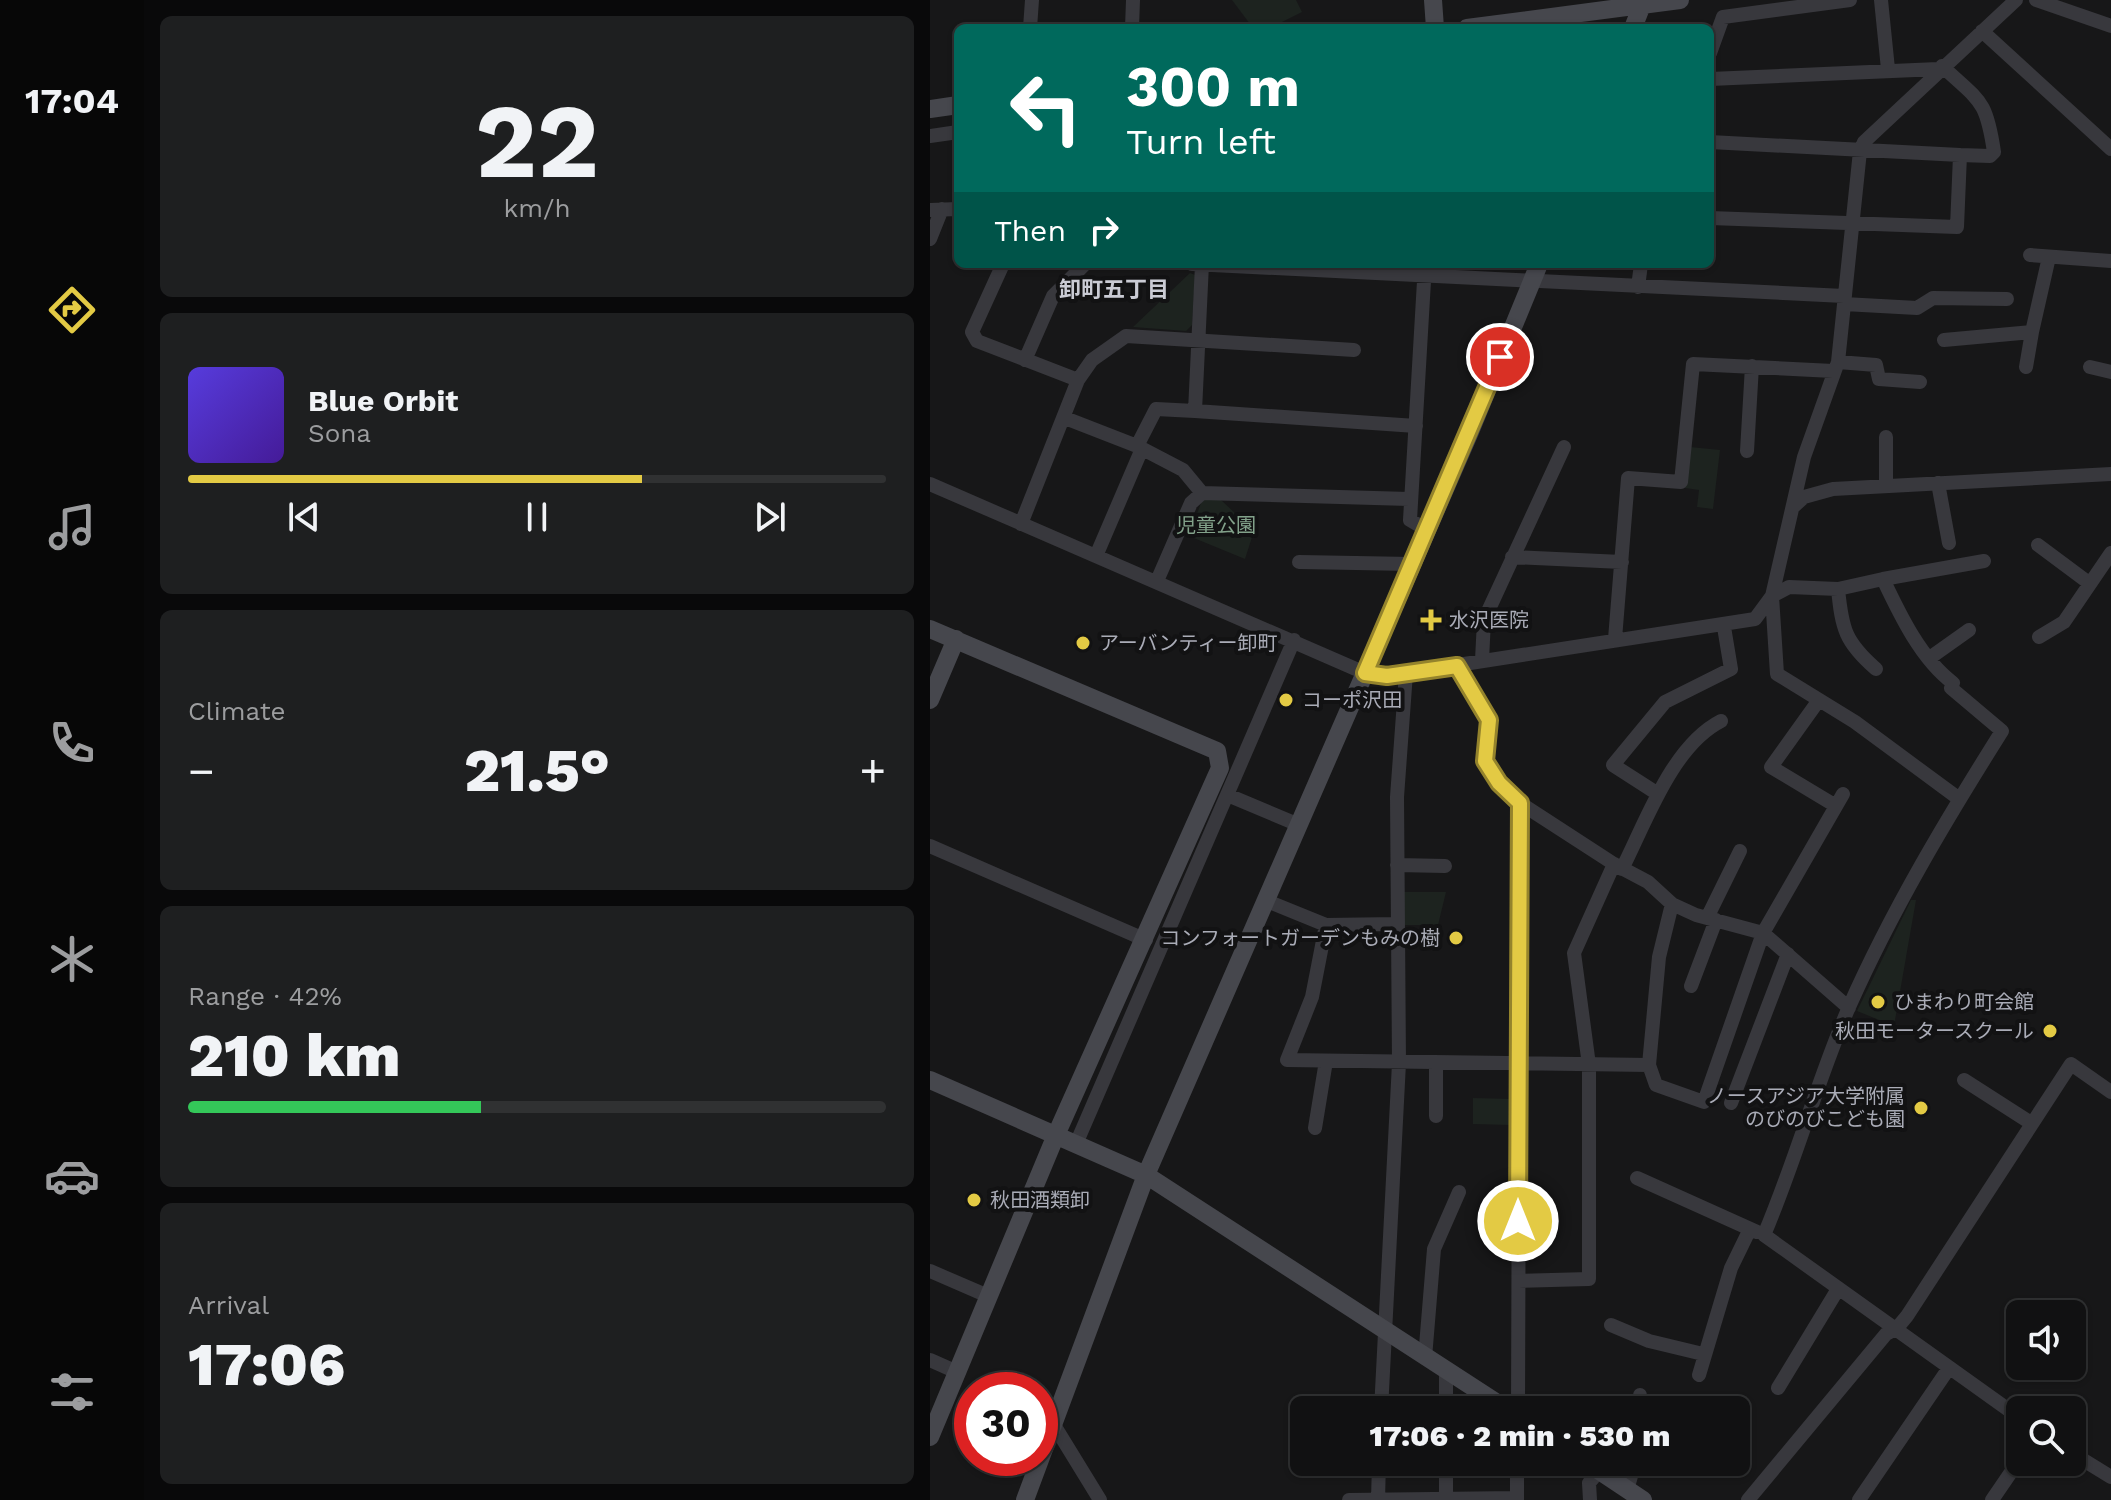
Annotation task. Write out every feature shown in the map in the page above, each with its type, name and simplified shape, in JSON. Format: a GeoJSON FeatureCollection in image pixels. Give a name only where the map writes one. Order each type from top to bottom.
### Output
{"type":"FeatureCollection","features":[{"type":"Feature","properties":{"kind":"street"},"geometry":{"type":"LineString","coordinates":[[1030,24],[1032,0]]}},
{"type":"Feature","properties":{"kind":"street"},"geometry":{"type":"LineString","coordinates":[[1132,24],[1133,0]]}},
{"type":"Feature","properties":{"kind":"street"},"geometry":{"type":"LineString","coordinates":[[1433,0],[1435,24]]}},
{"type":"Feature","properties":{"kind":"street"},"geometry":{"type":"LineString","coordinates":[[1495,24],[1680,0]]}},
{"type":"Feature","properties":{"kind":"street"},"geometry":{"type":"LineString","coordinates":[[1714,42],[1723,17],[1850,0]]}},
{"type":"Feature","properties":{"kind":"street"},"geometry":{"type":"LineString","coordinates":[[1881,0],[1888,69]]}},
{"type":"Feature","properties":{"kind":"street"},"geometry":{"type":"LineString","coordinates":[[1958,798],[1777,674],[1772,596],[1804,457],[1835,367],[1860,151],[1864,142],[1940,68],[2016,0]]}},
{"type":"Feature","properties":{"kind":"street"},"geometry":{"type":"LineString","coordinates":[[2036,0],[2111,26]]}},
{"type":"Feature","properties":{"kind":"street"},"geometry":{"type":"LineString","coordinates":[[1635,24],[1643,3]]}},
{"type":"Feature","properties":{"kind":"street"},"geometry":{"type":"LineString","coordinates":[[1982,31],[2111,149]]}},
{"type":"Feature","properties":{"kind":"street"},"geometry":{"type":"LineString","coordinates":[[1714,79],[1940,68],[1984,105],[1989,115],[1994,152],[1990,156],[1960,155],[1714,142]]}},
{"type":"Feature","properties":{"kind":"street"},"geometry":{"type":"LineString","coordinates":[[930,109],[954,106]]}},
{"type":"Feature","properties":{"kind":"street"},"geometry":{"type":"LineString","coordinates":[[930,136],[954,133]]}},
{"type":"Feature","properties":{"kind":"street"},"geometry":{"type":"LineString","coordinates":[[1714,218],[1957,227],[1960,155]]}},
{"type":"Feature","properties":{"kind":"street"},"geometry":{"type":"LineString","coordinates":[[930,239],[936,210]]}},
{"type":"Feature","properties":{"kind":"street"},"geometry":{"type":"LineString","coordinates":[[2030,255],[2111,261]]}},
{"type":"Feature","properties":{"kind":"street"},"geometry":{"type":"LineString","coordinates":[[2026,367],[2049,257]]}},
{"type":"Feature","properties":{"kind":"street"},"geometry":{"type":"LineString","coordinates":[[1001,268],[972,332],[977,341],[1078,380]]}},
{"type":"Feature","properties":{"kind":"street"},"geometry":{"type":"LineString","coordinates":[[1025,360],[1053,296],[1081,268]]}},
{"type":"Feature","properties":{"kind":"street"},"geometry":{"type":"LineString","coordinates":[[1195,411],[1202,268]]}},
{"type":"Feature","properties":{"kind":"street"},"geometry":{"type":"LineString","coordinates":[[1351,268],[1425,270],[1531,282],[1844,300],[1917,308],[1933,298],[2007,299]]}},
{"type":"Feature","properties":{"kind":"street"},"geometry":{"type":"LineString","coordinates":[[1058,1414],[1146,1175],[1267,901],[1537,268]]}},
{"type":"Feature","properties":{"kind":"street"},"geometry":{"type":"LineString","coordinates":[[1638,287],[1640,268]]}},
{"type":"Feature","properties":{"kind":"street"},"geometry":{"type":"LineString","coordinates":[[1425,270],[1409,499],[1410,520],[1427,530]]}},
{"type":"Feature","properties":{"kind":"street"},"geometry":{"type":"LineString","coordinates":[[1944,340],[2032,332]]}},
{"type":"Feature","properties":{"kind":"street"},"geometry":{"type":"LineString","coordinates":[[1021,524],[1078,380],[1092,360],[1126,336],[1354,350]]}},
{"type":"Feature","properties":{"kind":"street"},"geometry":{"type":"LineString","coordinates":[[1615,639],[1628,478],[1681,482],[1693,364],[1876,365],[1879,379],[1920,382]]}},
{"type":"Feature","properties":{"kind":"street"},"geometry":{"type":"LineString","coordinates":[[1747,451],[1752,366]]}},
{"type":"Feature","properties":{"kind":"street"},"geometry":{"type":"LineString","coordinates":[[2090,367],[2111,372]]}},
{"type":"Feature","properties":{"kind":"street"},"geometry":{"type":"LineString","coordinates":[[1096,556],[1156,409],[1416,426]]}},
{"type":"Feature","properties":{"kind":"street"},"geometry":{"type":"LineString","coordinates":[[1065,418],[1183,470],[1202,493]]}},
{"type":"Feature","properties":{"kind":"street"},"geometry":{"type":"LineString","coordinates":[[1886,437],[1886,486]]}},
{"type":"Feature","properties":{"kind":"street"},"geometry":{"type":"LineString","coordinates":[[1482,660],[1484,620],[1564,447]]}},
{"type":"Feature","properties":{"kind":"street"},"geometry":{"type":"LineString","coordinates":[[1793,507],[1819,491],[2111,474]]}},
{"type":"Feature","properties":{"kind":"street"},"geometry":{"type":"LineString","coordinates":[[1938,483],[1949,543]]}},
{"type":"Feature","properties":{"kind":"street"},"geometry":{"type":"LineString","coordinates":[[930,484],[1365,673],[1406,673],[1615,639],[1724,627],[1755,619],[1772,596],[1789,587],[1838,589],[1984,561]]}},
{"type":"Feature","properties":{"kind":"street"},"geometry":{"type":"LineString","coordinates":[[1157,581],[1191,503],[1202,493],[1409,499]]}},
{"type":"Feature","properties":{"kind":"street"},"geometry":{"type":"LineString","coordinates":[[2038,545],[2089,583]]}},
{"type":"Feature","properties":{"kind":"street"},"geometry":{"type":"LineString","coordinates":[[2039,637],[2064,622],[2111,553]]}},
{"type":"Feature","properties":{"kind":"street"},"geometry":{"type":"LineString","coordinates":[[1512,557],[1622,562]]}},
{"type":"Feature","properties":{"kind":"street"},"geometry":{"type":"LineString","coordinates":[[1299,562],[1412,564]]}},
{"type":"Feature","properties":{"kind":"street"},"geometry":{"type":"LineString","coordinates":[[1764,1235],[1788,1179],[1849,1008],[1926,852],[2002,731],[1951,688],[1953,683],[1940,673],[1902,620],[1883,579]]}},
{"type":"Feature","properties":{"kind":"street"},"geometry":{"type":"LineString","coordinates":[[1838,589],[1843,631],[1859,654],[1876,669]]}},
{"type":"Feature","properties":{"kind":"street"},"geometry":{"type":"LineString","coordinates":[[1658,794],[1613,765],[1665,702],[1731,669],[1724,627]]}},
{"type":"Feature","properties":{"kind":"street"},"geometry":{"type":"LineString","coordinates":[[930,629],[1217,751],[1220,768],[1146,940],[1056,1135],[957,1372],[930,1360]]}},
{"type":"Feature","properties":{"kind":"street"},"geometry":{"type":"LineString","coordinates":[[1931,657],[1969,630]]}},
{"type":"Feature","properties":{"kind":"street"},"geometry":{"type":"LineString","coordinates":[[930,700],[956,639]]}},
{"type":"Feature","properties":{"kind":"street"},"geometry":{"type":"LineString","coordinates":[[1076,1144],[1230,796],[1294,640]]}},
{"type":"Feature","properties":{"kind":"street"},"geometry":{"type":"LineString","coordinates":[[1457,666],[1489,720],[1485,761],[1499,783],[1520,803],[1648,882],[1672,904],[1763,933],[1849,1008]]}},
{"type":"Feature","properties":{"kind":"street"},"geometry":{"type":"LineString","coordinates":[[1382,1396],[1399,1063],[1397,797],[1406,673]]}},
{"type":"Feature","properties":{"kind":"street"},"geometry":{"type":"LineString","coordinates":[[1672,904],[1659,957],[1649,1065],[1656,1085],[1704,1102],[1763,933],[1840,800],[1771,767],[1819,700]]}},
{"type":"Feature","properties":{"kind":"street"},"geometry":{"type":"LineString","coordinates":[[1519,1281],[1589,1279],[1589,1065],[1574,953],[1658,794],[1705,729],[1721,721]]}},
{"type":"Feature","properties":{"kind":"street"},"geometry":{"type":"LineString","coordinates":[[1230,796],[1299,825]]}},
{"type":"Feature","properties":{"kind":"street"},"geometry":{"type":"LineString","coordinates":[[1518,1396],[1520,803]]}},
{"type":"Feature","properties":{"kind":"street"},"geometry":{"type":"LineString","coordinates":[[930,846],[1146,940]]}},
{"type":"Feature","properties":{"kind":"street"},"geometry":{"type":"LineString","coordinates":[[1691,986],[1712,919],[1740,851]]}},
{"type":"Feature","properties":{"kind":"street"},"geometry":{"type":"LineString","coordinates":[[1397,865],[1445,866]]}},
{"type":"Feature","properties":{"kind":"street"},"geometry":{"type":"LineString","coordinates":[[1267,901],[1326,925],[1397,924]]}},
{"type":"Feature","properties":{"kind":"street"},"geometry":{"type":"LineString","coordinates":[[1326,925],[1312,997],[1287,1060],[1649,1065]]}},
{"type":"Feature","properties":{"kind":"street"},"geometry":{"type":"LineString","coordinates":[[1731,1103],[1788,954]]}},
{"type":"Feature","properties":{"kind":"street"},"geometry":{"type":"LineString","coordinates":[[1315,1128],[1326,1061]]}},
{"type":"Feature","properties":{"kind":"street"},"geometry":{"type":"LineString","coordinates":[[1436,1063],[1436,1116]]}},
{"type":"Feature","properties":{"kind":"street"},"geometry":{"type":"LineString","coordinates":[[1748,1500],[1886,1334],[1897,1328],[2071,1064],[2111,1092]]}},
{"type":"Feature","properties":{"kind":"street"},"geometry":{"type":"LineString","coordinates":[[930,1080],[1146,1175],[1485,1396]]}},
{"type":"Feature","properties":{"kind":"street"},"geometry":{"type":"LineString","coordinates":[[1964,1080],[2031,1123]]}},
{"type":"Feature","properties":{"kind":"street"},"geometry":{"type":"LineString","coordinates":[[1637,1178],[1764,1235],[2006,1408]]}},
{"type":"Feature","properties":{"kind":"street"},"geometry":{"type":"LineString","coordinates":[[1425,1358],[1434,1249],[1459,1192]]}},
{"type":"Feature","properties":{"kind":"street"},"geometry":{"type":"LineString","coordinates":[[1699,1375],[1731,1268],[1750,1229]]}},
{"type":"Feature","properties":{"kind":"street"},"geometry":{"type":"LineString","coordinates":[[930,1271],[988,1296]]}},
{"type":"Feature","properties":{"kind":"street"},"geometry":{"type":"LineString","coordinates":[[1778,1388],[1838,1289]]}},
{"type":"Feature","properties":{"kind":"street"},"geometry":{"type":"LineString","coordinates":[[1611,1325],[1649,1341],[1703,1354]]}},
{"type":"Feature","properties":{"kind":"street"},"geometry":{"type":"LineString","coordinates":[[1859,1500],[1949,1368]]}},
{"type":"Feature","properties":{"kind":"street"},"geometry":{"type":"LineString","coordinates":[[1446,1372],[1446,1396]]}},
{"type":"Feature","properties":{"kind":"street"},"geometry":{"type":"LineString","coordinates":[[930,1437],[954,1379]]}},
{"type":"Feature","properties":{"kind":"street"},"geometry":{"type":"LineString","coordinates":[[1058,1432],[1100,1500]]}},
{"type":"Feature","properties":{"kind":"street"},"geometry":{"type":"LineString","coordinates":[[2086,1462],[2111,1477]]}},
{"type":"Feature","properties":{"kind":"street"},"geometry":{"type":"LineString","coordinates":[[1025,1500],[1034,1476]]}},
{"type":"Feature","properties":{"kind":"street"},"geometry":{"type":"LineString","coordinates":[[1378,1500],[1379,1476]]}},
{"type":"Feature","properties":{"kind":"street"},"geometry":{"type":"LineString","coordinates":[[1446,1476],[1446,1499]]}},
{"type":"Feature","properties":{"kind":"street"},"geometry":{"type":"LineString","coordinates":[[1349,1500],[1517,1499],[1517,1476]]}},
{"type":"Feature","properties":{"kind":"street"},"geometry":{"type":"LineString","coordinates":[[1590,1476],[1590,1500]]}},
{"type":"Feature","properties":{"kind":"street"},"geometry":{"type":"LineString","coordinates":[[1606,1476],[1635,1495]]}},
{"type":"Feature","properties":{"kind":"street"},"geometry":{"type":"LineString","coordinates":[[1992,1500],[2008,1476]]}},
{"type":"Feature","properties":{"kind":"green space"},"geometry":{"type":"Polygon","coordinates":[[[1232,0],[1296,0],[1302,12],[1278,24],[1250,24],[1232,0]]]}},
{"type":"Feature","properties":{"kind":"green space"},"geometry":{"type":"Polygon","coordinates":[[[1190,273],[1195,275],[1192,325],[1186,331],[1133,327],[1190,273]]]}},
{"type":"Feature","properties":{"kind":"green space"},"geometry":{"type":"Polygon","coordinates":[[[1690,447],[1720,450],[1713,509],[1697,507],[1699,490],[1685,488],[1690,447]]]}},
{"type":"Feature","properties":{"kind":"green space","name":"児童公園"},"geometry":{"type":"Polygon","coordinates":[[[1208,496],[1221,500],[1254,531],[1245,559],[1189,536],[1201,503],[1208,496]]]}},
{"type":"Feature","properties":{"kind":"green space"},"geometry":{"type":"Polygon","coordinates":[[[1402,892],[1446,892],[1438,925],[1401,925],[1402,892]]]}},
{"type":"Feature","properties":{"kind":"green space"},"geometry":{"type":"Polygon","coordinates":[[[1911,900],[1916,900],[1894,1026],[1857,1011],[1911,900]]]}},
{"type":"Feature","properties":{"kind":"green space"},"geometry":{"type":"Polygon","coordinates":[[[1473,1098],[1511,1099],[1510,1125],[1473,1124],[1473,1098]]]}},
{"type":"Feature","properties":{"kind":"place","name":"水沢医院"},"geometry":{"type":"Point","coordinates":[1431,620]}},
{"type":"Feature","properties":{"kind":"place","name":"アーバンティー卸町"},"geometry":{"type":"Point","coordinates":[1083,643]}},
{"type":"Feature","properties":{"kind":"place","name":"コーポ沢田"},"geometry":{"type":"Point","coordinates":[1286,700]}},
{"type":"Feature","properties":{"kind":"place","name":"コンフォートガーデンもみの樹"},"geometry":{"type":"Point","coordinates":[1456,938]}},
{"type":"Feature","properties":{"kind":"place","name":"ひまわり町会館"},"geometry":{"type":"Point","coordinates":[1878,1002]}},
{"type":"Feature","properties":{"kind":"place","name":"秋田モータースクール"},"geometry":{"type":"Point","coordinates":[2050,1031]}},
{"type":"Feature","properties":{"kind":"place","name":"ノースアジア大学附属 のびのびこども園"},"geometry":{"type":"Point","coordinates":[1921,1108]}},
{"type":"Feature","properties":{"kind":"place","name":"秋田酒類卸"},"geometry":{"type":"Point","coordinates":[974,1200]}},
{"type":"Feature","properties":{"kind":"district","name":"卸町五丁目"},"geometry":{"type":"Point","coordinates":[1114,289]}},
{"type":"Feature","properties":{"kind":"route"},"geometry":{"type":"LineString","coordinates":[[1500,357],[1365,673],[1387,676],[1457,666],[1489,720],[1485,761],[1499,783],[1520,803],[1518,1221]]}}]}
